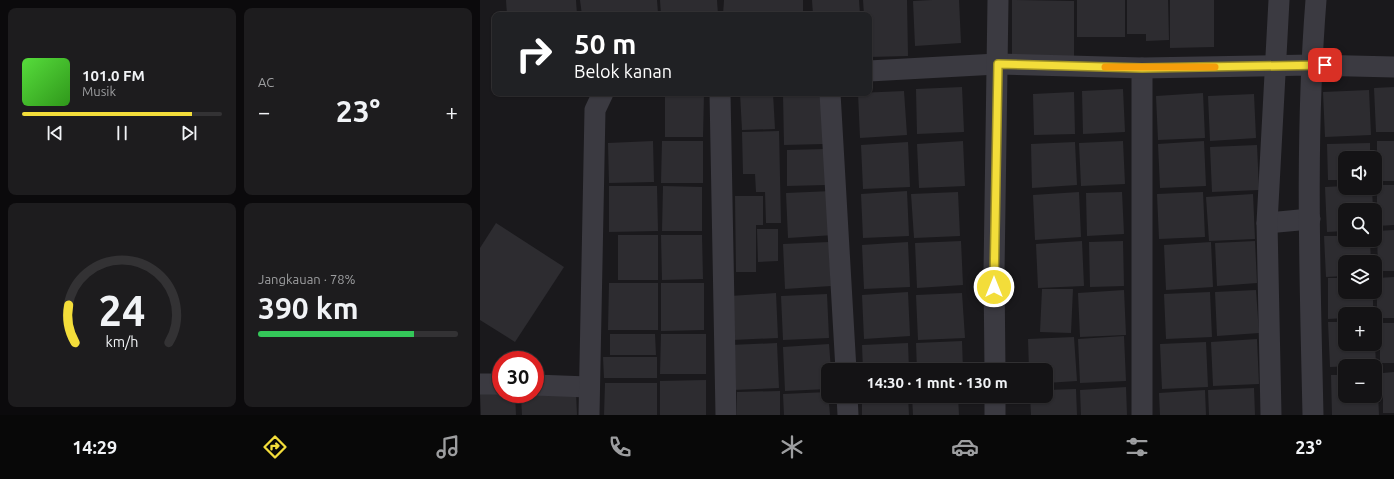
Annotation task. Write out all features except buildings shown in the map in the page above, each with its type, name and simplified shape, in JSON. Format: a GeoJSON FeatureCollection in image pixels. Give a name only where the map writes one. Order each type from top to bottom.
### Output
{"type":"FeatureCollection","features":[{"type":"Feature","properties":{"kind":"street"},"geometry":{"type":"LineString","coordinates":[[995,363],[994,273],[998,0]]}},
{"type":"Feature","properties":{"kind":"street"},"geometry":{"type":"LineString","coordinates":[[1271,415],[1267,223],[1279,0]]}},
{"type":"Feature","properties":{"kind":"street"},"geometry":{"type":"LineString","coordinates":[[1313,415],[1310,219],[1311,65],[1316,0]]}},
{"type":"Feature","properties":{"kind":"street"},"geometry":{"type":"LineString","coordinates":[[872,71],[998,64],[1142,68],[1311,65],[1394,67]]}},
{"type":"Feature","properties":{"kind":"street"},"geometry":{"type":"LineString","coordinates":[[1142,68],[1142,415]]}},
{"type":"Feature","properties":{"kind":"street"},"geometry":{"type":"LineString","coordinates":[[589,415],[588,387],[595,110],[602,96]]}},
{"type":"Feature","properties":{"kind":"street"},"geometry":{"type":"LineString","coordinates":[[720,96],[726,415]]}},
{"type":"Feature","properties":{"kind":"street"},"geometry":{"type":"LineString","coordinates":[[830,96],[846,363]]}},
{"type":"Feature","properties":{"kind":"street"},"geometry":{"type":"LineString","coordinates":[[1267,223],[1310,219]]}},
{"type":"Feature","properties":{"kind":"street"},"geometry":{"type":"LineString","coordinates":[[480,384],[492,384]]}},
{"type":"Feature","properties":{"kind":"street"},"geometry":{"type":"LineString","coordinates":[[544,385],[588,387]]}},
{"type":"Feature","properties":{"kind":"street"},"geometry":{"type":"LineString","coordinates":[[847,403],[848,415]]}},
{"type":"Feature","properties":{"kind":"street"},"geometry":{"type":"LineString","coordinates":[[995,403],[995,415]]}},
{"type":"Feature","properties":{"kind":"slow traffic"},"geometry":{"type":"LineString","coordinates":[[1105,67],[1215,67]]}},
{"type":"Feature","properties":{"kind":"route"},"geometry":{"type":"LineString","coordinates":[[994,287],[998,64],[1142,68],[1325,65]]}}]}
